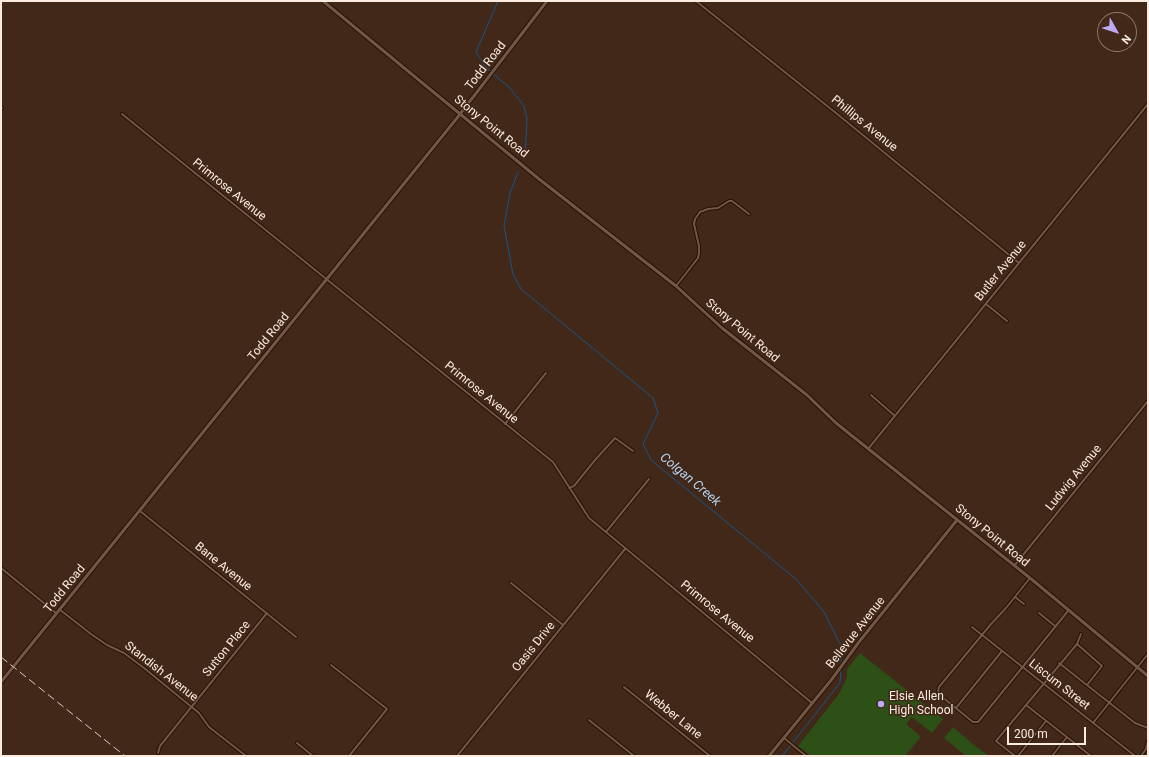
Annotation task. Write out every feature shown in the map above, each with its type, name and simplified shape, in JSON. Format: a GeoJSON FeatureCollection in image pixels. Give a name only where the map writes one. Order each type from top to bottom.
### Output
{"type":"FeatureCollection","features":[{"type":"Feature","properties":{"kind":"main road","name":"Stony Point Road"},"geometry":{"type":"LineString","coordinates":[[323,1],[546,184],[676,286],[722,328],[807,395],[836,423],[1030,578],[1148,676]]}},
{"type":"Feature","properties":{"kind":"main road","name":"Todd Road"},"geometry":{"type":"LineString","coordinates":[[1,682],[460,113],[547,1]]}},
{"type":"Feature","properties":{"kind":"main road","name":"Bellevue Avenue"},"geometry":{"type":"LineString","coordinates":[[769,756],[957,520]]}},
{"type":"Feature","properties":{"kind":"street","name":"Phillips Avenue"},"geometry":{"type":"LineString","coordinates":[[696,1],[1020,262]]}},
{"type":"Feature","properties":{"kind":"street","name":"Butler Avenue"},"geometry":{"type":"LineString","coordinates":[[868,449],[1148,104]]}},
{"type":"Feature","properties":{"kind":"street","name":"Primrose Avenue"},"geometry":{"type":"LineString","coordinates":[[122,114],[553,462],[589,518],[812,703]]}},
{"type":"Feature","properties":{"kind":"street"},"geometry":{"type":"LineString","coordinates":[[676,286],[698,258],[699,253],[694,219],[700,212],[718,208],[729,201],[732,201],[749,214]]}},
{"type":"Feature","properties":{"kind":"street"},"geometry":{"type":"LineString","coordinates":[[986,304],[1007,321]]}},
{"type":"Feature","properties":{"kind":"street"},"geometry":{"type":"LineString","coordinates":[[505,424],[546,373]]}},
{"type":"Feature","properties":{"kind":"street"},"geometry":{"type":"LineString","coordinates":[[870,395],[895,416]]}},
{"type":"Feature","properties":{"kind":"street","name":"Ludwig Avenue"},"geometry":{"type":"LineString","coordinates":[[1014,566],[1148,401]]}},
{"type":"Feature","properties":{"kind":"street"},"geometry":{"type":"LineString","coordinates":[[569,488],[574,486],[615,438],[633,451]]}},
{"type":"Feature","properties":{"kind":"street"},"geometry":{"type":"LineString","coordinates":[[606,532],[649,479]]}},
{"type":"Feature","properties":{"kind":"street","name":"Bane Avenue"},"geometry":{"type":"LineString","coordinates":[[139,511],[296,637]]}},
{"type":"Feature","properties":{"kind":"street","name":"Oasis Drive"},"geometry":{"type":"LineString","coordinates":[[457,756],[626,549]]}},
{"type":"Feature","properties":{"kind":"street"},"geometry":{"type":"LineString","coordinates":[[1,568],[56,613]]}},
{"type":"Feature","properties":{"kind":"street"},"geometry":{"type":"LineString","coordinates":[[1030,578],[982,635],[938,691],[941,696],[973,722],[978,722],[1068,611]]}},
{"type":"Feature","properties":{"kind":"street"},"geometry":{"type":"LineString","coordinates":[[511,583],[563,625]]}},
{"type":"Feature","properties":{"kind":"street"},"geometry":{"type":"LineString","coordinates":[[1015,597],[1024,604]]}},
{"type":"Feature","properties":{"kind":"street","name":"Standish Avenue"},"geometry":{"type":"LineString","coordinates":[[59,609],[107,645],[124,653],[199,713],[209,727],[246,756]]}},
{"type":"Feature","properties":{"kind":"street","name":"Sutton Place"},"geometry":{"type":"LineString","coordinates":[[158,753],[160,746],[267,613]]}},
{"type":"Feature","properties":{"kind":"street"},"geometry":{"type":"LineString","coordinates":[[1039,613],[1055,626]]}},
{"type":"Feature","properties":{"kind":"street","name":"Liscum Street"},"geometry":{"type":"LineString","coordinates":[[972,627],[1135,756]]}},
{"type":"Feature","properties":{"kind":"street"},"geometry":{"type":"LineString","coordinates":[[1046,721],[1017,756],[996,741],[1076,644],[1081,634]]}},
{"type":"Feature","properties":{"kind":"street"},"geometry":{"type":"LineString","coordinates":[[1076,644],[1102,666],[1086,685]]}},
{"type":"Feature","properties":{"kind":"street"},"geometry":{"type":"LineString","coordinates":[[956,708],[1002,651]]}},
{"type":"Feature","properties":{"kind":"street"},"geometry":{"type":"LineString","coordinates":[[1093,723],[1136,667],[1148,654]]}},
{"type":"Feature","properties":{"kind":"street"},"geometry":{"type":"LineString","coordinates":[[1059,663],[1135,723],[1148,728]]}},
{"type":"Feature","properties":{"kind":"street"},"geometry":{"type":"LineString","coordinates":[[331,665],[387,709],[350,756]]}},
{"type":"Feature","properties":{"kind":"street","name":"Webber Lane"},"geometry":{"type":"LineString","coordinates":[[624,687],[710,756]]}},
{"type":"Feature","properties":{"kind":"street"},"geometry":{"type":"LineString","coordinates":[[1026,705],[1091,756]]}},
{"type":"Feature","properties":{"kind":"street"},"geometry":{"type":"LineString","coordinates":[[589,720],[634,756]]}},
{"type":"Feature","properties":{"kind":"street"},"geometry":{"type":"LineString","coordinates":[[1052,756],[1067,737]]}},
{"type":"Feature","properties":{"kind":"street"},"geometry":{"type":"LineString","coordinates":[[784,738],[806,756]]}},
{"type":"Feature","properties":{"kind":"street"},"geometry":{"type":"LineString","coordinates":[[1141,756],[1146,749],[1148,741]]}},
{"type":"Feature","properties":{"kind":"street"},"geometry":{"type":"LineString","coordinates":[[297,743],[313,756]]}},
{"type":"Feature","properties":{"kind":"street"},"geometry":{"type":"LineString","coordinates":[[1084,756],[1087,753]]}},
{"type":"Feature","properties":{"kind":"green space","name":"Elsie Allen High School"},"geometry":{"type":"Polygon","coordinates":[[[860,653],[943,719],[932,733],[912,717],[906,724],[919,735],[920,738],[905,756],[811,756],[798,746],[839,694],[847,677],[847,669],[860,653]]]}},
{"type":"Feature","properties":{"kind":"green space"},"geometry":{"type":"Polygon","coordinates":[[[953,727],[989,756],[966,756],[944,738],[953,727]]]}},
{"type":"Feature","properties":{"kind":"waterway","name":"Colgan Creek"},"geometry":{"type":"LineString","coordinates":[[491,72],[484,65],[476,52],[498,1]]}},
{"type":"Feature","properties":{"kind":"waterway","name":"Colgan Creek"},"geometry":{"type":"LineString","coordinates":[[493,74],[509,87],[524,106],[527,119],[525,156]]}},
{"type":"Feature","properties":{"kind":"waterway","name":"Colgan Creek"},"geometry":{"type":"LineString","coordinates":[[518,172],[510,193],[504,226],[513,274],[521,289],[653,398],[658,413],[643,444],[651,460],[797,580],[824,612],[842,648],[841,664]]}},
{"type":"Feature","properties":{"kind":"waterway","name":"Colgan Creek"},"geometry":{"type":"LineString","coordinates":[[782,756],[840,683],[841,669]]}},
{"type":"Feature","properties":{"kind":"railway"},"geometry":{"type":"LineString","coordinates":[[1,657],[125,756]]}},
{"type":"Feature","properties":{"kind":"place","name":"Elsie Allen High School"},"geometry":{"type":"Point","coordinates":[881,704]}}]}
